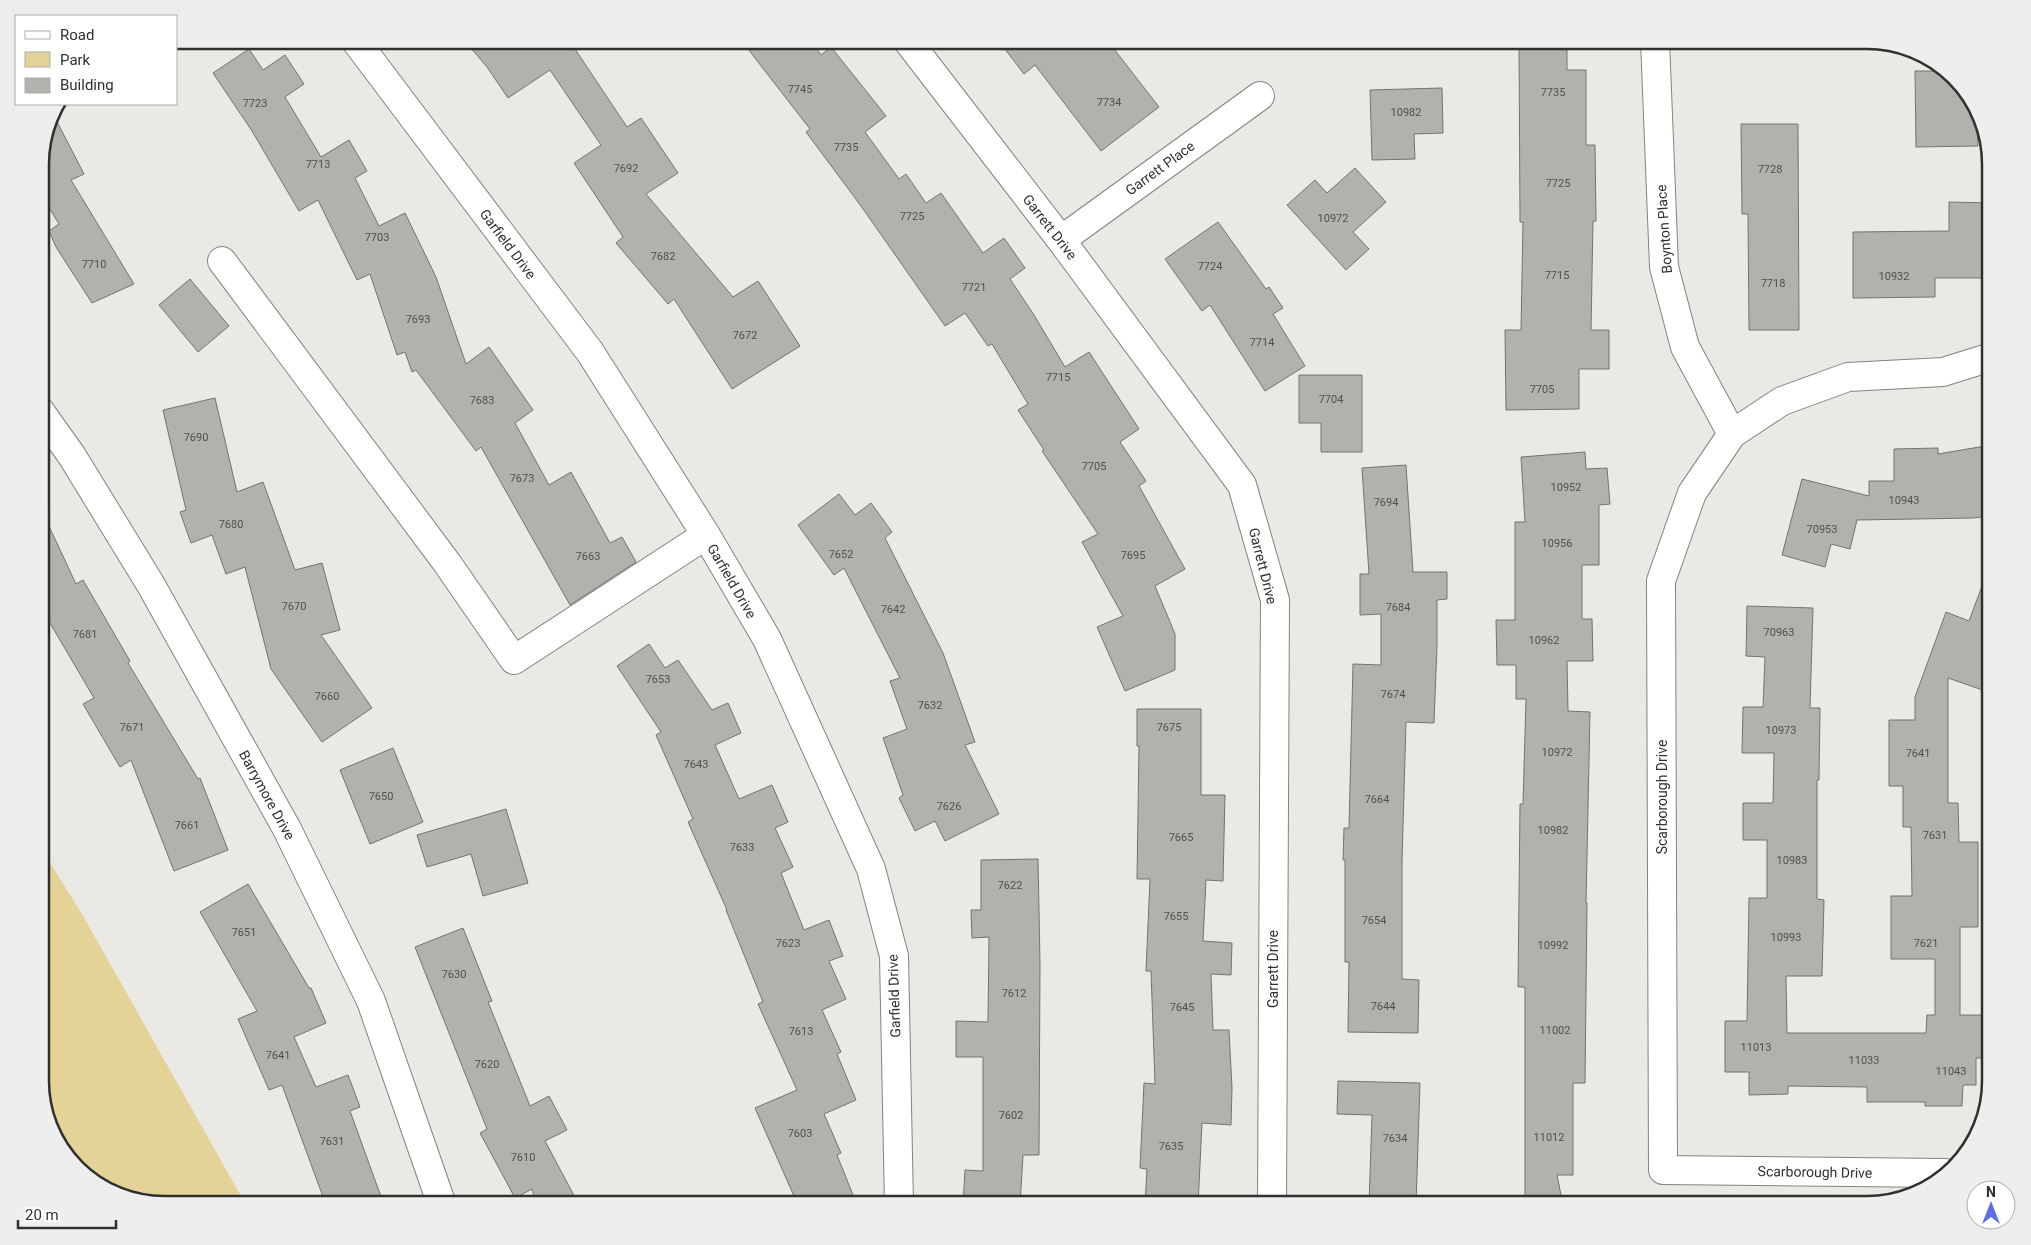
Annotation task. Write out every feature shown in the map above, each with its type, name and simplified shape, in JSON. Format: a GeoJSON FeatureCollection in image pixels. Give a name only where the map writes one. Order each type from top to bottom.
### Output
{"type":"FeatureCollection","features":[{"type":"Feature","properties":{"kind":"street","name":"Garfield Drive"},"geometry":{"type":"LineString","coordinates":[[362,49],[590,352],[706,535],[766,639],[871,869],[894,956],[899,1196]]}},
{"type":"Feature","properties":{"kind":"street","name":"Garrett Drive"},"geometry":{"type":"LineString","coordinates":[[913,49],[1061,240],[1242,485],[1275,600],[1272,1196]]}},
{"type":"Feature","properties":{"kind":"street","name":"Boynton Place"},"geometry":{"type":"LineString","coordinates":[[1655,49],[1664,267],[1684,347],[1732,434]]}},
{"type":"Feature","properties":{"kind":"street","name":"Garrett Place"},"geometry":{"type":"LineString","coordinates":[[1061,240],[1260,96]]}},
{"type":"Feature","properties":{"kind":"street"},"geometry":{"type":"LineString","coordinates":[[222,261],[446,563],[514,660],[706,535]]}},
{"type":"Feature","properties":{"kind":"street","name":"Scarborough Drive"},"geometry":{"type":"LineString","coordinates":[[1937,1173],[1663,1170],[1661,581],[1692,493],[1732,434],[1782,401],[1848,378],[1943,372],[1982,360]]}},
{"type":"Feature","properties":{"kind":"street","name":"Barrymore Drive"},"geometry":{"type":"LineString","coordinates":[[49,424],[72,456],[152,585],[287,829],[371,1001],[439,1196]]}},
{"type":"Feature","properties":{"kind":"green space"},"geometry":{"type":"Polygon","coordinates":[[[49,861],[82,914],[241,1196],[164,1196],[149,1195],[120,1188],[94,1173],[77,1157],[68,1145],[55,1118],[49,1089],[49,861]]]}},
{"type":"Feature","properties":{"kind":"building"},"geometry":{"type":"Polygon","coordinates":[[[249,49],[263,70],[285,55],[304,84],[285,97],[321,157],[349,140],[367,171],[355,178],[379,226],[405,213],[436,277],[466,364],[489,347],[533,410],[515,423],[549,485],[571,472],[610,543],[622,537],[636,562],[570,605],[481,447],[476,451],[416,370],[412,372],[405,352],[397,355],[370,274],[357,280],[318,200],[299,211],[252,131],[213,73],[249,49]]]}},
{"type":"Feature","properties":{"kind":"building"},"geometry":{"type":"Polygon","coordinates":[[[472,49],[575,49],[627,127],[641,118],[678,173],[646,194],[733,297],[758,281],[800,346],[732,389],[674,299],[668,304],[616,243],[623,237],[574,163],[601,145],[550,70],[508,98],[487,67],[472,49]]]}},
{"type":"Feature","properties":{"kind":"building"},"geometry":{"type":"Polygon","coordinates":[[[748,49],[817,49],[821,55],[828,49],[833,49],[886,116],[865,132],[899,179],[906,174],[926,203],[941,193],[983,253],[1004,238],[1025,268],[1010,279],[1065,367],[1089,352],[1139,429],[1120,442],[1146,481],[1139,486],[1185,569],[1155,586],[1175,634],[1175,670],[1125,691],[1097,627],[1123,616],[1082,542],[1098,534],[1042,451],[1044,450],[1018,410],[1028,404],[992,344],[988,346],[965,313],[945,326],[861,206],[806,132],[810,129],[748,49]]]}},
{"type":"Feature","properties":{"kind":"building"},"geometry":{"type":"Polygon","coordinates":[[[1005,49],[1114,49],[1159,107],[1101,151],[1035,65],[1024,74],[1005,49]]]}},
{"type":"Feature","properties":{"kind":"building"},"geometry":{"type":"Polygon","coordinates":[[[1519,49],[1567,49],[1567,70],[1586,70],[1586,145],[1595,145],[1596,221],[1593,221],[1591,330],[1609,330],[1609,369],[1579,369],[1579,409],[1506,410],[1505,330],[1521,330],[1523,222],[1520,222],[1519,49]]]}},
{"type":"Feature","properties":{"kind":"building"},"geometry":{"type":"Polygon","coordinates":[[[1915,71],[1936,71],[1949,82],[1963,100],[1976,127],[1978,146],[1916,147],[1915,71]]]}},
{"type":"Feature","properties":{"kind":"building"},"geometry":{"type":"Polygon","coordinates":[[[1442,88],[1443,133],[1414,134],[1415,159],[1372,160],[1370,90],[1442,88]]]}},
{"type":"Feature","properties":{"kind":"building"},"geometry":{"type":"Polygon","coordinates":[[[57,121],[84,174],[71,180],[134,284],[92,303],[56,247],[49,231],[59,224],[49,208],[49,156],[57,121]]]}},
{"type":"Feature","properties":{"kind":"building"},"geometry":{"type":"Polygon","coordinates":[[[1741,124],[1798,124],[1799,330],[1749,330],[1748,214],[1742,214],[1741,124]]]}},
{"type":"Feature","properties":{"kind":"building"},"geometry":{"type":"Polygon","coordinates":[[[1355,168],[1386,202],[1353,232],[1369,249],[1346,270],[1287,205],[1315,180],[1327,193],[1355,168]]]}},
{"type":"Feature","properties":{"kind":"building"},"geometry":{"type":"Polygon","coordinates":[[[1949,202],[1982,203],[1982,278],[1935,278],[1935,297],[1853,298],[1853,232],[1949,231],[1949,202]]]}},
{"type":"Feature","properties":{"kind":"building"},"geometry":{"type":"Polygon","coordinates":[[[1218,222],[1266,289],[1269,287],[1283,308],[1273,314],[1305,366],[1265,391],[1210,305],[1202,311],[1165,259],[1218,222]]]}},
{"type":"Feature","properties":{"kind":"building"},"geometry":{"type":"Polygon","coordinates":[[[190,279],[229,326],[198,352],[159,305],[190,279]]]}},
{"type":"Feature","properties":{"kind":"building"},"geometry":{"type":"Polygon","coordinates":[[[1299,375],[1362,375],[1362,452],[1321,452],[1321,423],[1299,423],[1299,375]]]}},
{"type":"Feature","properties":{"kind":"building"},"geometry":{"type":"Polygon","coordinates":[[[215,398],[237,492],[263,482],[295,570],[322,563],[340,630],[321,635],[372,708],[322,742],[271,669],[245,567],[226,574],[212,535],[191,543],[180,512],[186,510],[163,410],[215,398]]]}},
{"type":"Feature","properties":{"kind":"building"},"geometry":{"type":"Polygon","coordinates":[[[1982,447],[1982,517],[1857,520],[1850,549],[1831,544],[1825,567],[1782,555],[1802,479],[1869,496],[1869,481],[1894,481],[1894,449],[1938,448],[1938,454],[1982,447]]]}},
{"type":"Feature","properties":{"kind":"building"},"geometry":{"type":"Polygon","coordinates":[[[1585,452],[1586,469],[1607,468],[1610,504],[1599,505],[1599,565],[1582,565],[1582,619],[1592,619],[1593,661],[1567,661],[1568,711],[1590,712],[1585,1083],[1573,1083],[1573,1175],[1557,1175],[1561,1196],[1525,1196],[1525,987],[1518,987],[1520,804],[1523,804],[1526,699],[1516,699],[1516,665],[1497,665],[1496,620],[1515,620],[1515,522],[1525,522],[1521,457],[1585,452]]]}},
{"type":"Feature","properties":{"kind":"building"},"geometry":{"type":"Polygon","coordinates":[[[1406,465],[1413,572],[1447,572],[1447,599],[1437,600],[1434,723],[1406,722],[1402,861],[1402,979],[1419,980],[1418,1033],[1348,1032],[1349,962],[1345,962],[1345,860],[1343,860],[1344,828],[1349,828],[1353,664],[1381,665],[1381,614],[1360,615],[1360,574],[1369,574],[1362,468],[1406,465]]]}},
{"type":"Feature","properties":{"kind":"building"},"geometry":{"type":"Polygon","coordinates":[[[839,494],[855,515],[871,503],[892,532],[885,538],[943,653],[975,742],[965,745],[999,814],[945,841],[935,821],[915,831],[899,798],[903,795],[883,738],[907,729],[890,681],[900,678],[844,568],[834,575],[798,525],[839,494]]]}},
{"type":"Feature","properties":{"kind":"building"},"geometry":{"type":"Polygon","coordinates":[[[49,526],[76,584],[83,580],[130,661],[128,663],[198,779],[200,778],[228,850],[174,871],[131,760],[120,767],[83,704],[94,698],[49,621],[49,526]]]}},
{"type":"Feature","properties":{"kind":"building"},"geometry":{"type":"Polygon","coordinates":[[[1982,586],[1982,690],[1948,678],[1948,803],[1958,803],[1959,842],[1978,842],[1978,927],[1960,927],[1960,1015],[1982,1015],[1982,1058],[1976,1058],[1976,1085],[1963,1085],[1962,1106],[1925,1106],[1925,1102],[1867,1102],[1867,1087],[1788,1086],[1788,1094],[1749,1095],[1749,1072],[1725,1072],[1725,1021],[1747,1021],[1749,898],[1767,898],[1767,840],[1743,840],[1743,803],[1773,803],[1774,753],[1742,753],[1743,707],[1763,707],[1765,657],[1746,656],[1747,606],[1813,608],[1810,708],[1820,708],[1819,780],[1817,780],[1817,899],[1824,900],[1822,976],[1786,976],[1787,1033],[1926,1033],[1927,1015],[1935,1015],[1935,959],[1891,959],[1891,896],[1912,896],[1911,827],[1903,827],[1903,786],[1889,786],[1889,720],[1915,720],[1915,697],[1946,612],[1969,621],[1982,586]]]}},
{"type":"Feature","properties":{"kind":"building"},"geometry":{"type":"Polygon","coordinates":[[[649,644],[665,668],[678,660],[712,710],[728,703],[741,733],[715,745],[739,799],[772,785],[788,822],[775,828],[793,867],[781,873],[804,930],[829,920],[843,956],[829,961],[846,999],[822,1010],[841,1052],[837,1054],[856,1100],[824,1114],[841,1153],[837,1155],[853,1196],[794,1196],[755,1108],[797,1090],[758,1004],[763,1002],[727,910],[688,822],[693,819],[656,735],[661,732],[617,666],[649,644]]]}},
{"type":"Feature","properties":{"kind":"building"},"geometry":{"type":"Polygon","coordinates":[[[1137,709],[1201,709],[1201,795],[1225,795],[1223,881],[1206,880],[1203,941],[1232,943],[1231,975],[1211,974],[1213,1030],[1229,1030],[1232,1088],[1231,1125],[1202,1123],[1198,1196],[1146,1196],[1147,1169],[1140,1168],[1144,1083],[1155,1084],[1151,971],[1146,971],[1150,879],[1137,879],[1139,746],[1137,746],[1137,709]]]}},
{"type":"Feature","properties":{"kind":"building"},"geometry":{"type":"Polygon","coordinates":[[[393,748],[423,822],[370,844],[340,770],[393,748]]]}},
{"type":"Feature","properties":{"kind":"building"},"geometry":{"type":"Polygon","coordinates":[[[506,809],[528,883],[483,896],[471,854],[427,867],[417,835],[506,809]]]}},
{"type":"Feature","properties":{"kind":"building"},"geometry":{"type":"Polygon","coordinates":[[[1038,859],[1040,964],[1039,1155],[1023,1155],[1021,1196],[964,1196],[965,1170],[983,1171],[983,1057],[956,1057],[956,1021],[988,1022],[989,937],[972,938],[971,910],[981,910],[981,860],[1038,859]]]}},
{"type":"Feature","properties":{"kind":"building"},"geometry":{"type":"Polygon","coordinates":[[[248,884],[309,988],[311,988],[326,1023],[294,1037],[316,1087],[348,1075],[360,1107],[350,1111],[381,1196],[323,1196],[282,1085],[269,1090],[238,1019],[257,1011],[200,912],[248,884]]]}},
{"type":"Feature","properties":{"kind":"building"},"geometry":{"type":"Polygon","coordinates":[[[463,928],[492,1001],[488,1002],[530,1106],[549,1096],[567,1130],[545,1141],[574,1196],[534,1196],[532,1189],[519,1196],[514,1196],[480,1133],[487,1129],[415,947],[463,928]]]}},
{"type":"Feature","properties":{"kind":"building"},"geometry":{"type":"Polygon","coordinates":[[[1338,1081],[1420,1083],[1416,1196],[1369,1196],[1372,1115],[1337,1114],[1338,1081]]]}}]}
